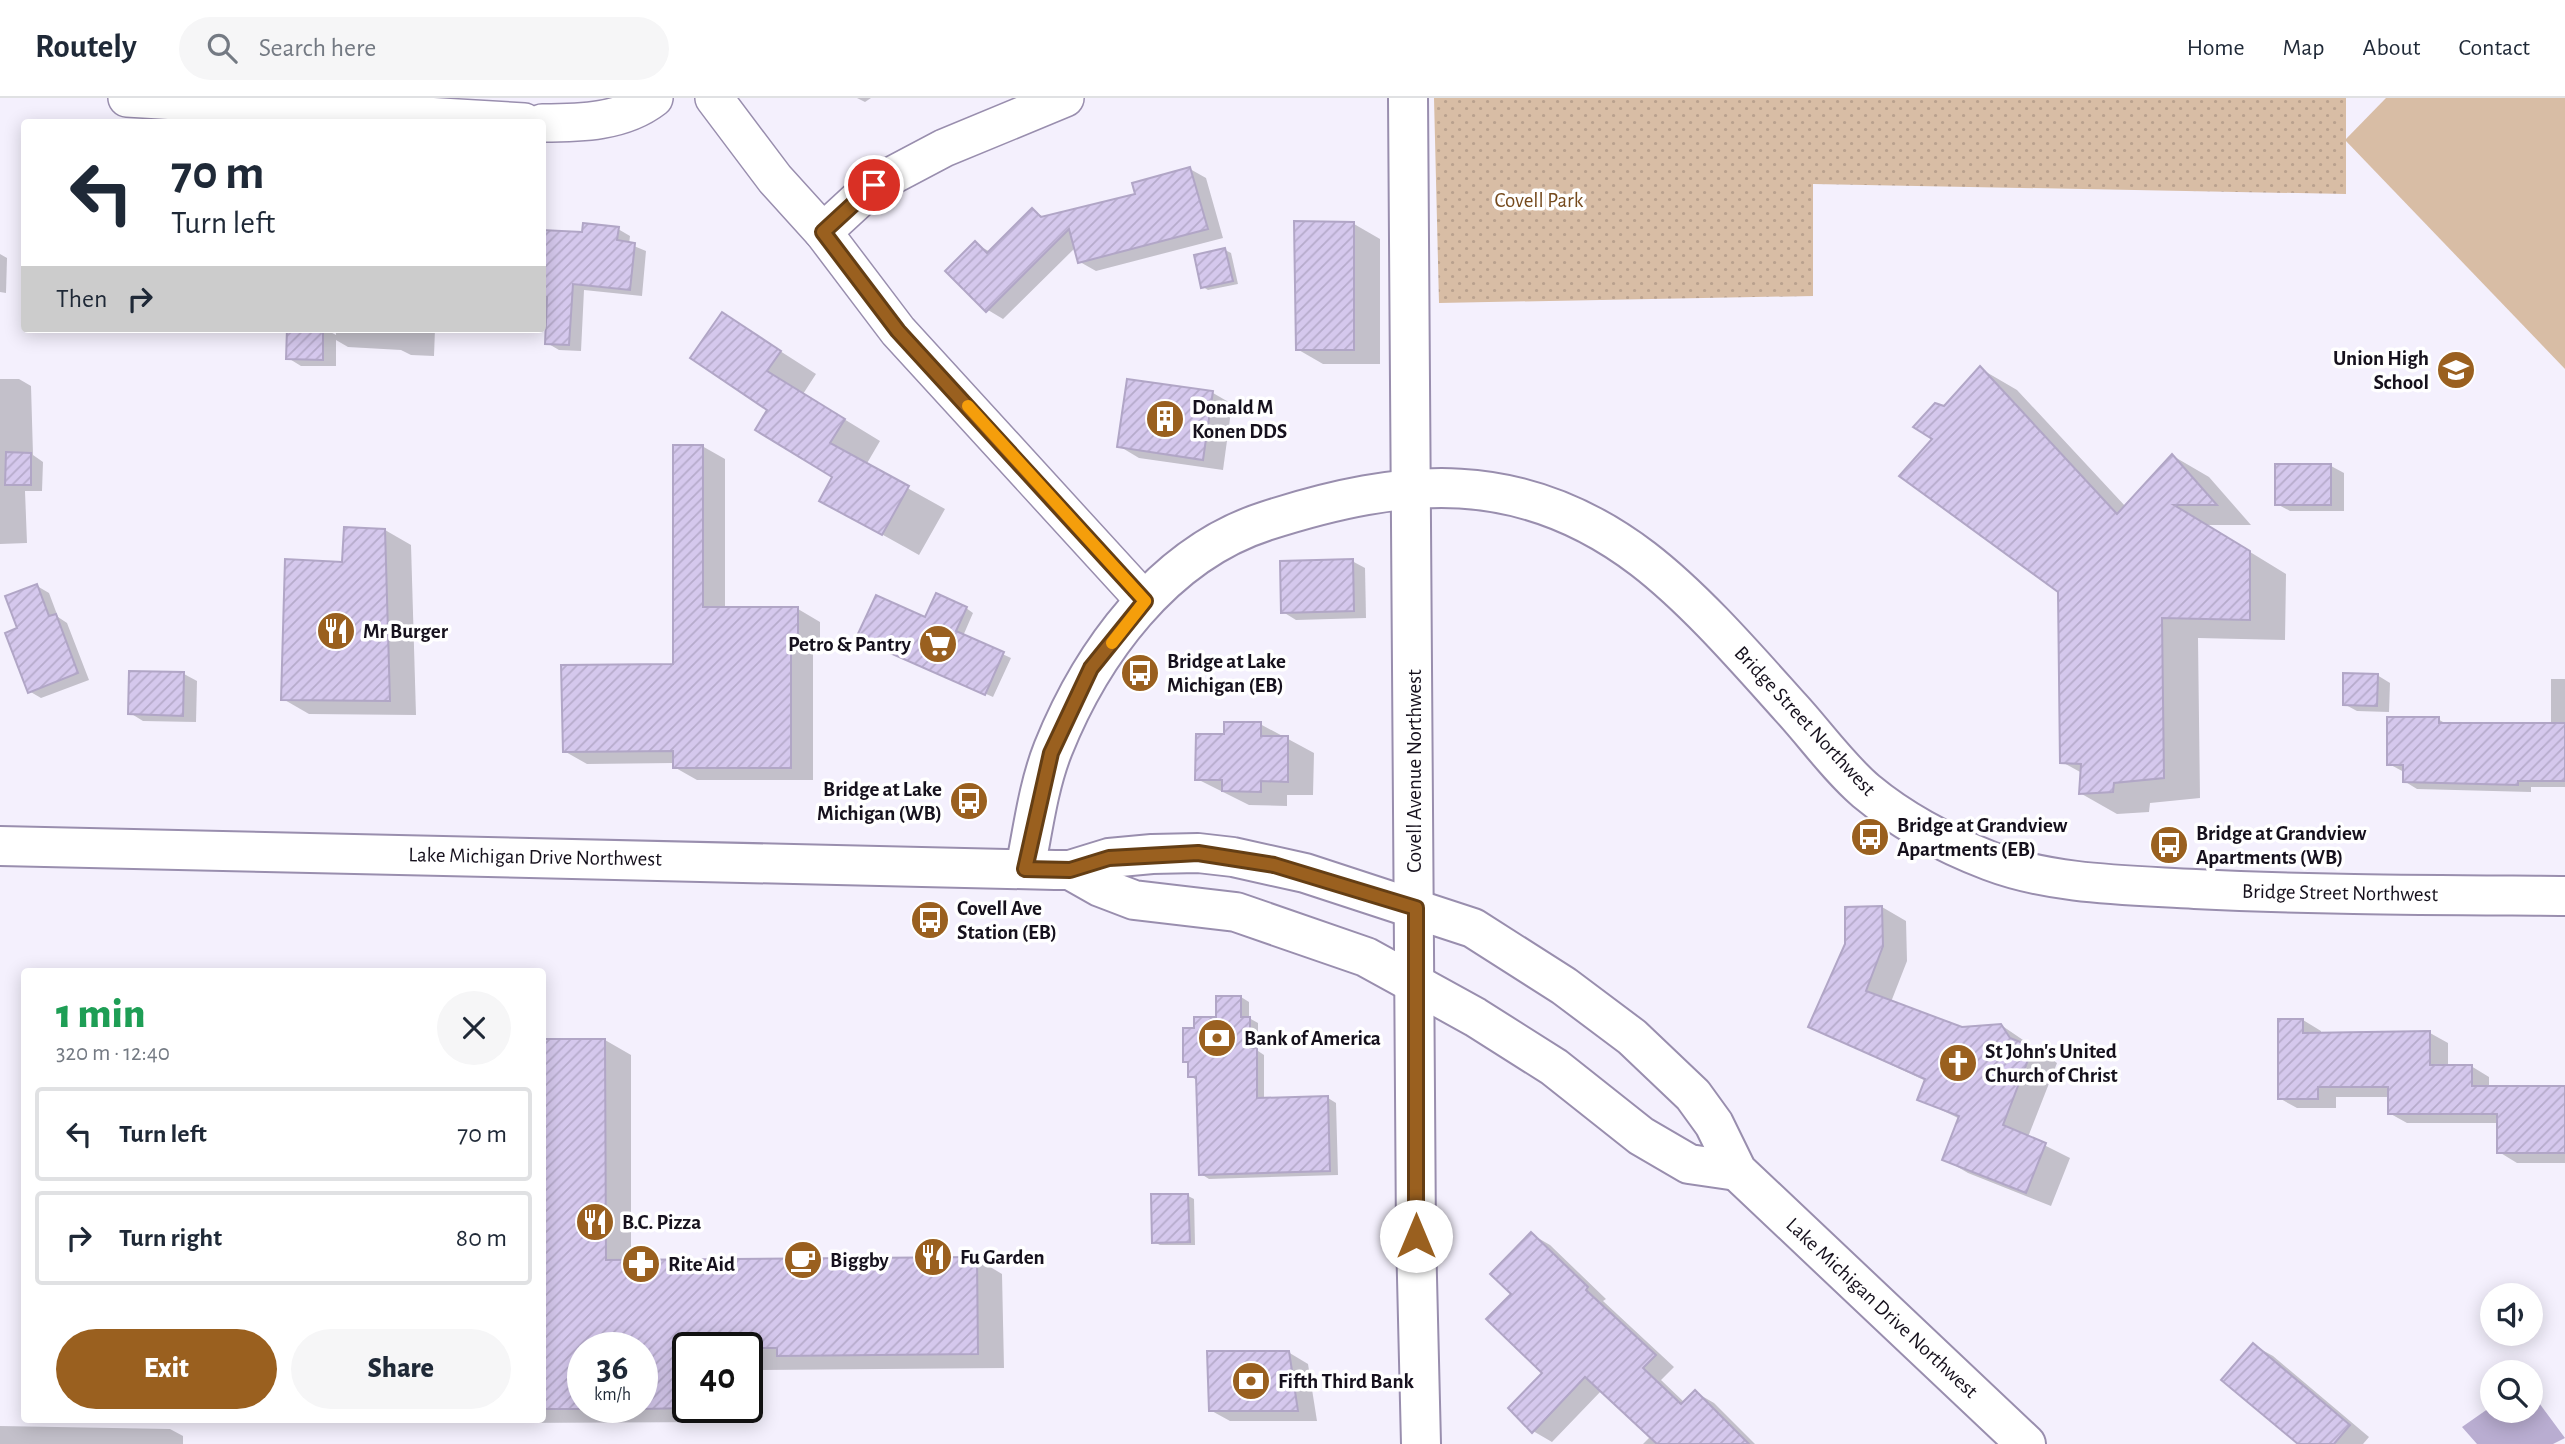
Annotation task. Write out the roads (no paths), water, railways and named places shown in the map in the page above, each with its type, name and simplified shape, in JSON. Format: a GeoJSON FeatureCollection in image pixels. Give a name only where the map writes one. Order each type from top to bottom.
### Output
{"type":"FeatureCollection","features":[{"type":"Feature","properties":{"kind":"main road","name":"Covell Avenue Northwest"},"geometry":{"type":"LineString","coordinates":[[1408,98],[1421,1444]]}},
{"type":"Feature","properties":{"kind":"main road","name":"Bridge Street Northwest"},"geometry":{"type":"LineString","coordinates":[[1025,869],[1051,753],[1091,668],[1145,601],[1192,559],[1246,528],[1331,500],[1413,488],[1471,488],[1513,495],[1553,507],[1622,543],[1648,562],[1737,648],[1865,790],[1914,825],[1995,863],[2111,884],[2297,894],[2565,896]]}},
{"type":"Feature","properties":{"kind":"main road","name":"Lake Michigan Drive Northwest"},"geometry":{"type":"LineString","coordinates":[[2,840],[1070,870],[1109,858],[1198,853],[1274,865],[1416,908],[1481,933],[1564,986],[1632,1037],[1693,1095],[1714,1124],[1737,1171],[2026,1444]]}},
{"type":"Feature","properties":{"kind":"main road","name":"Lake Michigan Drive Northwest"},"geometry":{"type":"LineString","coordinates":[[1070,870],[1100,887],[1134,900],[1202,906],[1268,921],[1366,957],[1475,1017],[1554,1067],[1611,1115],[1689,1164],[1737,1171]]}},
{"type":"Feature","properties":{"kind":"street"},"geometry":{"type":"LineString","coordinates":[[127,98],[474,119]]}},
{"type":"Feature","properties":{"kind":"street"},"geometry":{"type":"LineString","coordinates":[[546,123],[589,123],[642,108],[654,98]]}},
{"type":"Feature","properties":{"kind":"street"},"geometry":{"type":"LineString","coordinates":[[714,98],[775,179],[823,232],[898,331],[1145,601]]}},
{"type":"Feature","properties":{"kind":"street"},"geometry":{"type":"LineString","coordinates":[[823,232],[874,185],[944,148],[1065,98]]}},
{"type":"Feature","properties":{"kind":"place","name":"Union High School"},"geometry":{"type":"Point","coordinates":[2456,370]}},
{"type":"Feature","properties":{"kind":"place","name":"Donald M Konen DDS"},"geometry":{"type":"Point","coordinates":[1165,419]}},
{"type":"Feature","properties":{"kind":"place","name":"Mr Burger"},"geometry":{"type":"Point","coordinates":[336,631]}},
{"type":"Feature","properties":{"kind":"place","name":"Petro & Pantry"},"geometry":{"type":"Point","coordinates":[938,644]}},
{"type":"Feature","properties":{"kind":"place","name":"Bridge at Lake Michigan (EB)"},"geometry":{"type":"Point","coordinates":[1140,673]}},
{"type":"Feature","properties":{"kind":"place","name":"Bridge at Lake Michigan (WB)"},"geometry":{"type":"Point","coordinates":[969,801]}},
{"type":"Feature","properties":{"kind":"place","name":"Bridge at Grandview Apartments (EB)"},"geometry":{"type":"Point","coordinates":[1870,837]}},
{"type":"Feature","properties":{"kind":"place","name":"Bridge at Grandview Apartments (WB)"},"geometry":{"type":"Point","coordinates":[2169,845]}},
{"type":"Feature","properties":{"kind":"place","name":"Covell Ave Station (EB)"},"geometry":{"type":"Point","coordinates":[930,920]}},
{"type":"Feature","properties":{"kind":"place","name":"Bank of America"},"geometry":{"type":"Point","coordinates":[1217,1038]}},
{"type":"Feature","properties":{"kind":"place","name":"St John's United Church of Christ"},"geometry":{"type":"Point","coordinates":[1958,1063]}},
{"type":"Feature","properties":{"kind":"place","name":"B.C. Pizza"},"geometry":{"type":"Point","coordinates":[595,1222]}},
{"type":"Feature","properties":{"kind":"place","name":"Fu Garden"},"geometry":{"type":"Point","coordinates":[933,1257]}},
{"type":"Feature","properties":{"kind":"place","name":"Biggby"},"geometry":{"type":"Point","coordinates":[803,1260]}},
{"type":"Feature","properties":{"kind":"place","name":"Rite Aid"},"geometry":{"type":"Point","coordinates":[641,1264]}},
{"type":"Feature","properties":{"kind":"place","name":"Fifth Third Bank"},"geometry":{"type":"Point","coordinates":[1251,1381]}},
{"type":"Feature","properties":{"kind":"park label","name":"Covell Park"},"geometry":{"type":"Point","coordinates":[1539,200]}}]}
